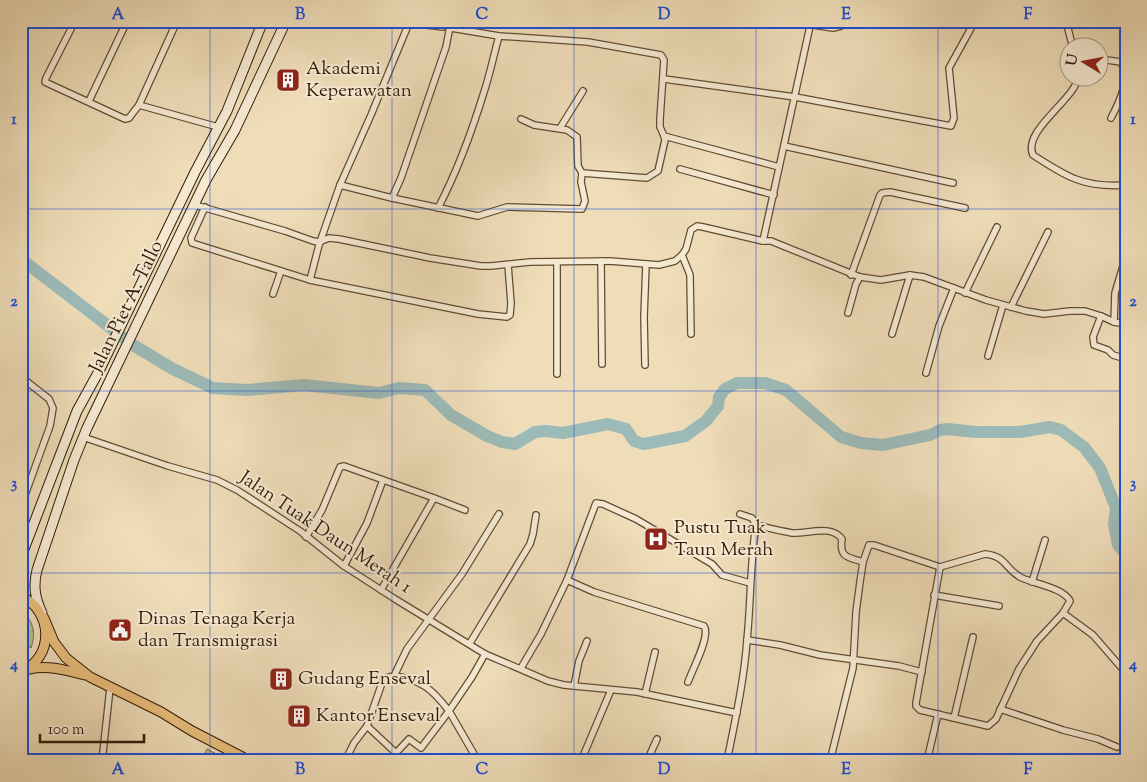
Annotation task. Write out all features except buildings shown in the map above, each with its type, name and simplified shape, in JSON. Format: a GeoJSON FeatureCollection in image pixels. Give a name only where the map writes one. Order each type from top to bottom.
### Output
{"type":"FeatureCollection","features":[{"type":"Feature","properties":{"kind":"main road","name":"Jalan Piet A. Tallo"},"geometry":{"type":"LineString","coordinates":[[21,557],[68,435],[236,89],[263,21]]}},
{"type":"Feature","properties":{"kind":"main road","name":"Jalan Piet A. Tallo"},"geometry":{"type":"LineString","coordinates":[[44,618],[36,598],[35,580],[83,437],[206,180],[235,130],[286,21]]}},
{"type":"Feature","properties":{"kind":"main road"},"geometry":{"type":"LineString","coordinates":[[21,596],[34,604],[44,618],[54,642],[66,658],[90,677],[161,712],[192,731],[250,761]]}},
{"type":"Feature","properties":{"kind":"main road"},"geometry":{"type":"LineString","coordinates":[[23,672],[38,659],[46,643],[47,635],[44,618]]}},
{"type":"Feature","properties":{"kind":"main road"},"geometry":{"type":"LineString","coordinates":[[23,672],[40,667],[58,668],[90,677]]}},
{"type":"Feature","properties":{"kind":"street"},"geometry":{"type":"LineString","coordinates":[[75,21],[45,82],[125,118],[129,118],[139,105],[177,21]]}},
{"type":"Feature","properties":{"kind":"street"},"geometry":{"type":"LineString","coordinates":[[89,101],[127,21]]}},
{"type":"Feature","properties":{"kind":"street"},"geometry":{"type":"LineString","coordinates":[[393,21],[443,27],[451,21]]}},
{"type":"Feature","properties":{"kind":"street"},"geometry":{"type":"LineString","coordinates":[[392,198],[401,178],[446,47],[451,21]]}},
{"type":"Feature","properties":{"kind":"street"},"geometry":{"type":"LineString","coordinates":[[787,21],[810,26],[837,28],[844,21]]}},
{"type":"Feature","properties":{"kind":"street"},"geometry":{"type":"LineString","coordinates":[[664,79],[795,97],[951,126],[954,118],[949,68],[975,21]]}},
{"type":"Feature","properties":{"kind":"street"},"geometry":{"type":"LineString","coordinates":[[1066,21],[1070,38]]}},
{"type":"Feature","properties":{"kind":"street"},"geometry":{"type":"LineString","coordinates":[[310,280],[340,185],[409,23]]}},
{"type":"Feature","properties":{"kind":"street"},"geometry":{"type":"LineString","coordinates":[[762,240],[774,195],[810,26]]}},
{"type":"Feature","properties":{"kind":"street"},"geometry":{"type":"LineString","coordinates":[[450,28],[499,36],[588,42],[661,55],[664,60],[664,79],[660,126],[664,136],[663,154],[658,171],[647,178],[582,173]]}},
{"type":"Feature","properties":{"kind":"street"},"geometry":{"type":"LineString","coordinates":[[438,208],[448,190],[474,123],[499,36]]}},
{"type":"Feature","properties":{"kind":"street"},"geometry":{"type":"LineString","coordinates":[[1110,59],[1123,60],[1125,71],[1123,96],[1111,118]]}},
{"type":"Feature","properties":{"kind":"street"},"geometry":{"type":"LineString","coordinates":[[1073,88],[1036,135],[1031,146],[1033,155],[1076,180],[1102,186],[1126,185]]}},
{"type":"Feature","properties":{"kind":"street"},"geometry":{"type":"LineString","coordinates":[[560,128],[583,91]]}},
{"type":"Feature","properties":{"kind":"street"},"geometry":{"type":"LineString","coordinates":[[139,105],[218,127]]}},
{"type":"Feature","properties":{"kind":"street"},"geometry":{"type":"LineString","coordinates":[[340,185],[478,216],[506,207],[582,209],[585,201],[581,182],[582,173],[578,166],[577,137],[572,132],[560,128],[534,125],[521,119]]}},
{"type":"Feature","properties":{"kind":"street"},"geometry":{"type":"LineString","coordinates":[[664,136],[779,167]]}},
{"type":"Feature","properties":{"kind":"street"},"geometry":{"type":"LineString","coordinates":[[784,146],[953,183]]}},
{"type":"Feature","properties":{"kind":"street"},"geometry":{"type":"LineString","coordinates":[[680,169],[774,195]]}},
{"type":"Feature","properties":{"kind":"street"},"geometry":{"type":"LineString","coordinates":[[851,274],[882,193],[890,192],[965,208]]}},
{"type":"Feature","properties":{"kind":"street"},"geometry":{"type":"LineString","coordinates":[[195,205],[313,241],[322,241],[329,238],[339,239],[385,250],[466,264],[491,266],[557,262],[667,263],[682,255],[686,249],[691,230],[697,226],[771,241],[860,277],[881,280],[910,275],[924,277],[1011,307],[1037,313],[1077,311],[1126,324]]}},
{"type":"Feature","properties":{"kind":"street"},"geometry":{"type":"LineString","coordinates":[[205,207],[191,238],[192,244],[310,280],[478,314],[507,317],[510,315],[508,264]]}},
{"type":"Feature","properties":{"kind":"street"},"geometry":{"type":"LineString","coordinates":[[965,292],[997,228]]}},
{"type":"Feature","properties":{"kind":"street"},"geometry":{"type":"LineString","coordinates":[[1011,307],[1048,232]]}},
{"type":"Feature","properties":{"kind":"street"},"geometry":{"type":"LineString","coordinates":[[682,255],[690,275],[691,334]]}},
{"type":"Feature","properties":{"kind":"street"},"geometry":{"type":"LineString","coordinates":[[1114,322],[1115,293],[1126,256]]}},
{"type":"Feature","properties":{"kind":"street"},"geometry":{"type":"LineString","coordinates":[[557,262],[557,374]]}},
{"type":"Feature","properties":{"kind":"street"},"geometry":{"type":"LineString","coordinates":[[601,262],[602,364]]}},
{"type":"Feature","properties":{"kind":"street"},"geometry":{"type":"LineString","coordinates":[[645,365],[646,264]]}},
{"type":"Feature","properties":{"kind":"street"},"geometry":{"type":"LineString","coordinates":[[273,294],[281,271]]}},
{"type":"Feature","properties":{"kind":"street"},"geometry":{"type":"LineString","coordinates":[[892,334],[910,275]]}},
{"type":"Feature","properties":{"kind":"street"},"geometry":{"type":"LineString","coordinates":[[848,313],[856,284],[860,277]]}},
{"type":"Feature","properties":{"kind":"street"},"geometry":{"type":"LineString","coordinates":[[926,372],[939,326],[954,288]]}},
{"type":"Feature","properties":{"kind":"street"},"geometry":{"type":"LineString","coordinates":[[988,356],[1003,305]]}},
{"type":"Feature","properties":{"kind":"street"},"geometry":{"type":"LineString","coordinates":[[1101,316],[1093,337],[1094,345],[1108,350],[1113,355],[1126,359]]}},
{"type":"Feature","properties":{"kind":"street"},"geometry":{"type":"LineString","coordinates":[[21,377],[49,399],[53,408],[50,426],[21,506]]}},
{"type":"Feature","properties":{"kind":"street","name":"Jalan Tuak Daun Merah 1"},"geometry":{"type":"LineString","coordinates":[[83,437],[218,480],[237,490],[300,531],[344,566],[485,654],[557,684],[644,694],[736,713]]}},
{"type":"Feature","properties":{"kind":"street"},"geometry":{"type":"LineString","coordinates":[[306,537],[322,510],[340,467],[344,466],[465,510]]}},
{"type":"Feature","properties":{"kind":"street"},"geometry":{"type":"LineString","coordinates":[[344,566],[367,523],[383,480]]}},
{"type":"Feature","properties":{"kind":"street"},"geometry":{"type":"LineString","coordinates":[[381,590],[434,498]]}},
{"type":"Feature","properties":{"kind":"street"},"geometry":{"type":"LineString","coordinates":[[521,668],[541,634],[566,580],[594,506],[597,503],[636,519],[712,564],[722,575],[750,583]]}},
{"type":"Feature","properties":{"kind":"street"},"geometry":{"type":"LineString","coordinates":[[394,676],[408,649],[462,574],[499,514]]}},
{"type":"Feature","properties":{"kind":"street"},"geometry":{"type":"LineString","coordinates":[[740,514],[752,518],[756,525],[747,640],[727,760],[742,761]]}},
{"type":"Feature","properties":{"kind":"street"},"geometry":{"type":"LineString","coordinates":[[470,643],[530,544],[536,515]]}},
{"type":"Feature","properties":{"kind":"street"},"geometry":{"type":"LineString","coordinates":[[756,525],[795,533],[816,531],[838,535],[842,539],[842,554],[848,558],[863,562]]}},
{"type":"Feature","properties":{"kind":"street"},"geometry":{"type":"LineString","coordinates":[[1032,582],[1045,540]]}},
{"type":"Feature","properties":{"kind":"street"},"geometry":{"type":"LineString","coordinates":[[830,761],[854,659],[856,612],[863,562],[869,545],[940,567],[985,554],[994,554],[1001,558],[1017,576],[1068,597],[1070,603],[1064,613],[1037,641],[1019,669],[996,720],[990,725],[920,710],[916,706],[940,567]]}},
{"type":"Feature","properties":{"kind":"street"},"geometry":{"type":"LineString","coordinates":[[566,580],[594,592],[704,626],[707,634],[704,645],[688,682]]}},
{"type":"Feature","properties":{"kind":"street"},"geometry":{"type":"LineString","coordinates":[[934,595],[999,606]]}},
{"type":"Feature","properties":{"kind":"street"},"geometry":{"type":"LineString","coordinates":[[1064,613],[1093,635],[1126,673]]}},
{"type":"Feature","properties":{"kind":"street"},"geometry":{"type":"LineString","coordinates":[[954,718],[973,637]]}},
{"type":"Feature","properties":{"kind":"street"},"geometry":{"type":"LineString","coordinates":[[747,640],[780,645],[820,655],[899,666],[922,672]]}},
{"type":"Feature","properties":{"kind":"street"},"geometry":{"type":"LineString","coordinates":[[574,686],[579,661],[587,641]]}},
{"type":"Feature","properties":{"kind":"street"},"geometry":{"type":"LineString","coordinates":[[644,694],[655,652]]}},
{"type":"Feature","properties":{"kind":"street"},"geometry":{"type":"LineString","coordinates":[[366,726],[396,753],[409,738],[421,748],[449,711],[485,654]]}},
{"type":"Feature","properties":{"kind":"street"},"geometry":{"type":"LineString","coordinates":[[345,761],[366,726],[384,680],[394,676],[415,679],[429,688],[449,711],[478,761]]}},
{"type":"Feature","properties":{"kind":"street"},"geometry":{"type":"LineString","coordinates":[[102,761],[110,688]]}},
{"type":"Feature","properties":{"kind":"street"},"geometry":{"type":"LineString","coordinates":[[581,761],[611,690]]}},
{"type":"Feature","properties":{"kind":"street"},"geometry":{"type":"LineString","coordinates":[[1000,709],[1063,730],[1098,739],[1117,747]]}},
{"type":"Feature","properties":{"kind":"street"},"geometry":{"type":"LineString","coordinates":[[927,761],[938,714]]}},
{"type":"Feature","properties":{"kind":"street"},"geometry":{"type":"LineString","coordinates":[[647,761],[657,740]]}},
{"type":"Feature","properties":{"kind":"green space"},"geometry":{"type":"Polygon","coordinates":[[[21,611],[29,619],[33,628],[31,648],[21,641],[21,611]]]}},
{"type":"Feature","properties":{"kind":"green space"},"geometry":{"type":"Polygon","coordinates":[[[207,749],[229,761],[201,761],[207,749]]]}},
{"type":"Feature","properties":{"kind":"waterway"},"geometry":{"type":"LineString","coordinates":[[21,259],[133,345],[173,369],[213,388],[247,390],[304,385],[379,393],[399,388],[425,390],[451,415],[487,436],[502,442],[515,444],[535,432],[563,433],[608,424],[626,429],[634,441],[644,444],[685,436],[706,421],[718,406],[719,397],[725,389],[737,383],[765,383],[786,390],[841,437],[861,443],[883,445],[930,435],[940,430],[948,429],[975,432],[1020,432],[1050,427],[1061,430],[1084,447],[1100,468],[1116,508],[1114,524],[1118,545],[1126,554]]}},
{"type":"Feature","properties":{"kind":"place","name":"Akademi Keperawatan"},"geometry":{"type":"Point","coordinates":[288,80]}},
{"type":"Feature","properties":{"kind":"place","name":"Pustu Tuak Taun Merah"},"geometry":{"type":"Point","coordinates":[656,539]}},
{"type":"Feature","properties":{"kind":"place","name":"Dinas Tenaga Kerja dan Transmigrasi"},"geometry":{"type":"Point","coordinates":[120,630]}},
{"type":"Feature","properties":{"kind":"place","name":"Gudang Enseval"},"geometry":{"type":"Point","coordinates":[281,679]}},
{"type":"Feature","properties":{"kind":"place","name":"Kantor Enseval"},"geometry":{"type":"Point","coordinates":[299,716]}}]}
